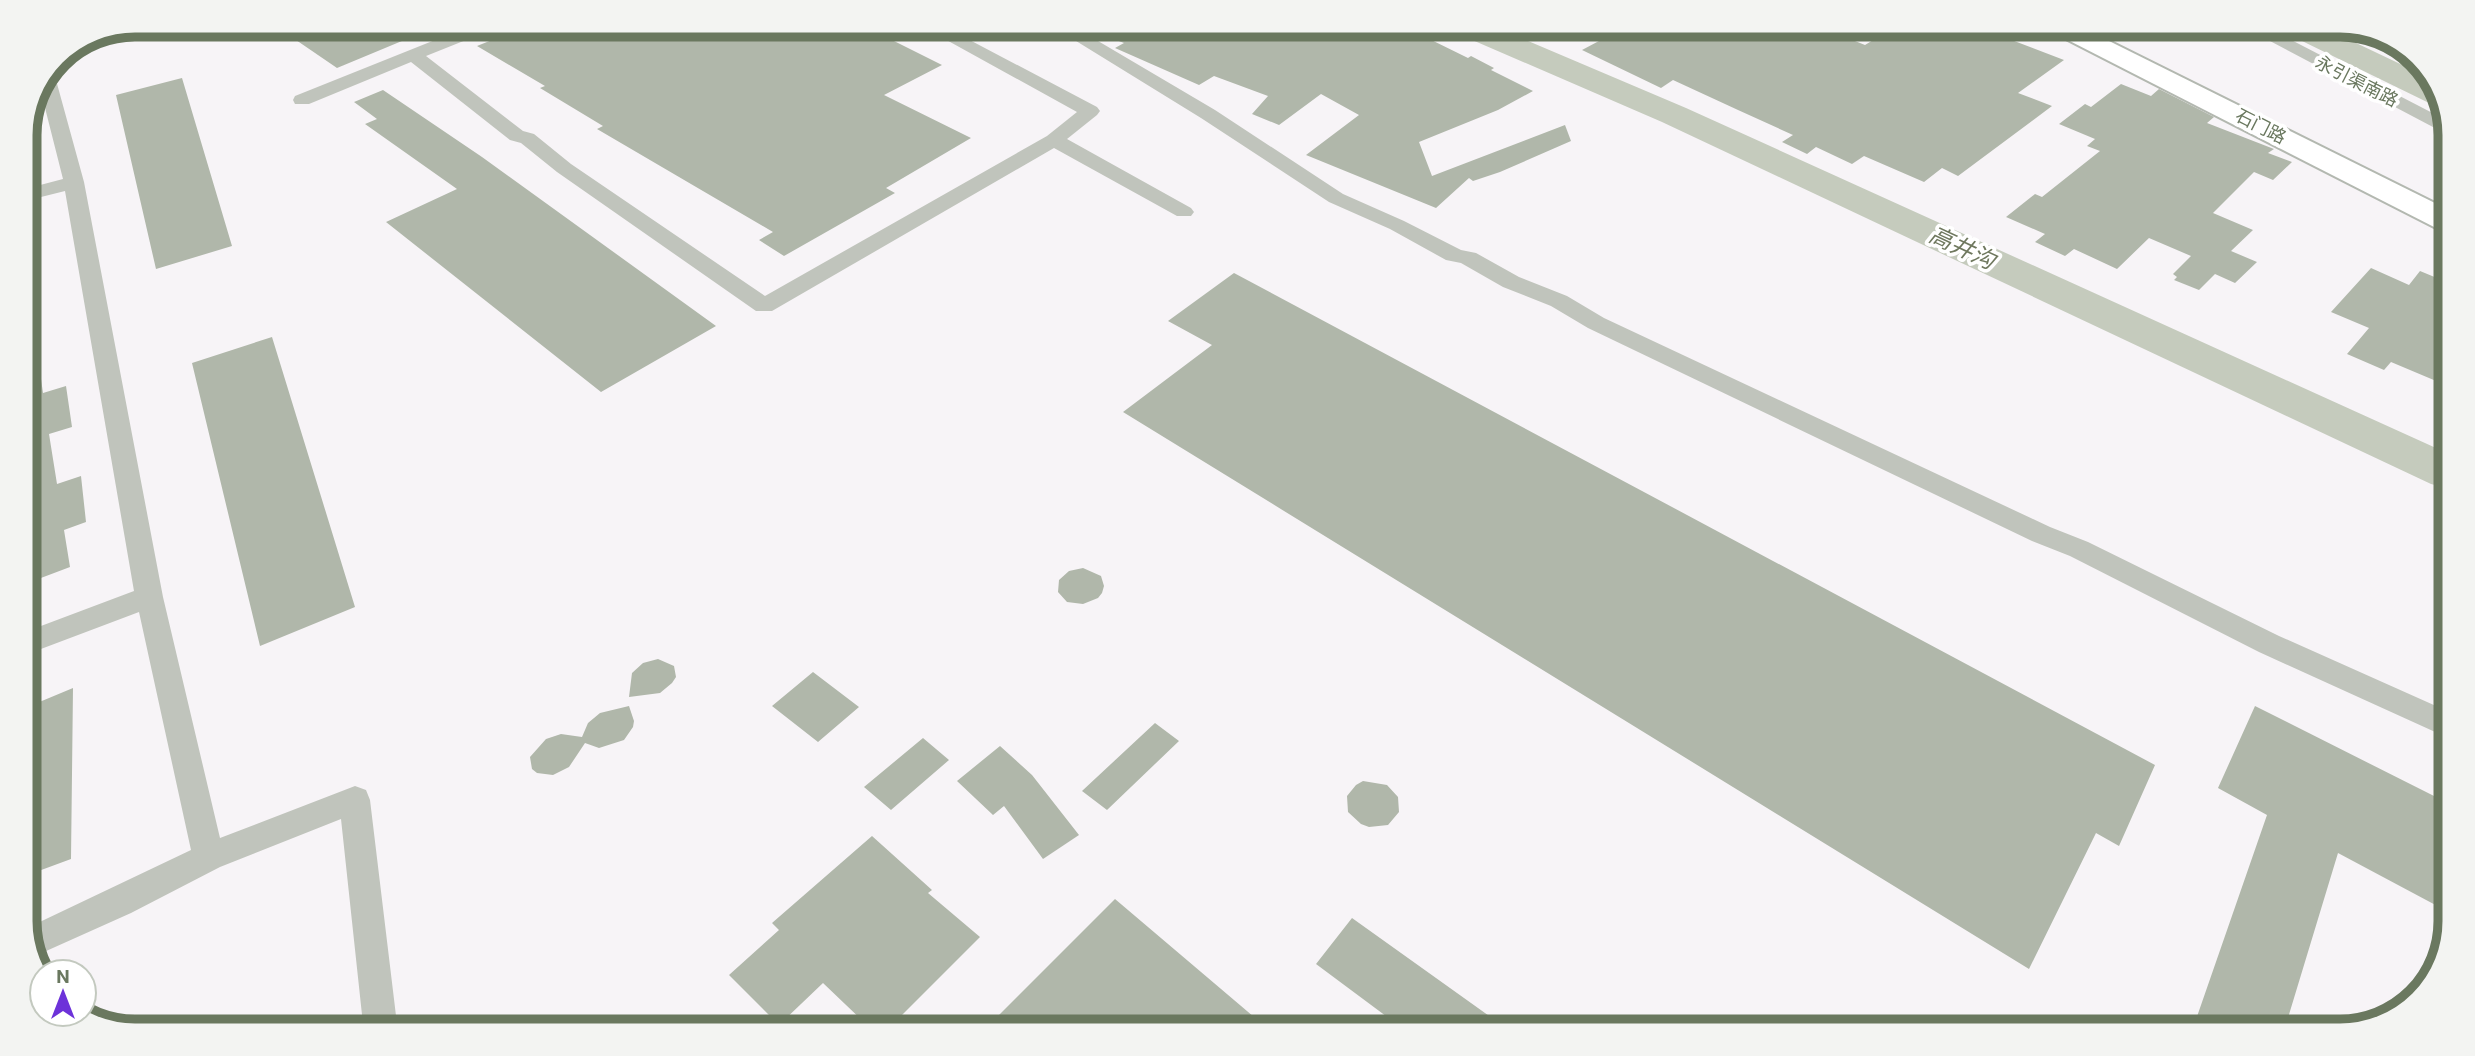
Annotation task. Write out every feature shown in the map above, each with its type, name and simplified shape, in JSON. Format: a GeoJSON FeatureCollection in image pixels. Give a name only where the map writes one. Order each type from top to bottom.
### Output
{"type":"FeatureCollection","features":[{"type":"Feature","properties":{"kind":"highway","name":"石门路"},"geometry":{"type":"LineString","coordinates":[[2081,37],[2438,216]]}},
{"type":"Feature","properties":{"kind":"highway","name":"石门路"},"geometry":{"type":"LineString","coordinates":[[2098,37],[2438,204]]}},
{"type":"Feature","properties":{"kind":"lane"},"geometry":{"type":"LineString","coordinates":[[302,100],[459,37]]}},
{"type":"Feature","properties":{"kind":"lane"},"geometry":{"type":"LineString","coordinates":[[414,56],[517,136],[527,138],[564,168],[764,306],[1054,140],[1090,111],[950,37]]}},
{"type":"Feature","properties":{"kind":"lane"},"geometry":{"type":"LineString","coordinates":[[1079,37],[1208,114],[1336,198],[1398,225],[1454,255],[1468,258],[1478,266],[1500,274],[1511,282],[1559,301],[1597,323],[2028,528],[2079,549],[2269,644],[2438,721]]}},
{"type":"Feature","properties":{"kind":"lane","name":"永引渠南路"},"geometry":{"type":"LineString","coordinates":[[2272,37],[2437,123]]}},
{"type":"Feature","properties":{"kind":"lane"},"geometry":{"type":"LineString","coordinates":[[49,88],[74,181],[149,597],[209,857]]}},
{"type":"Feature","properties":{"kind":"lane"},"geometry":{"type":"LineString","coordinates":[[1054,140],[1185,212]]}},
{"type":"Feature","properties":{"kind":"lane"},"geometry":{"type":"LineString","coordinates":[[37,192],[74,181]]}},
{"type":"Feature","properties":{"kind":"lane"},"geometry":{"type":"LineString","coordinates":[[37,639],[149,597]]}},
{"type":"Feature","properties":{"kind":"lane"},"geometry":{"type":"LineString","coordinates":[[39,939],[209,857],[355,800],[379,1019]]}},
{"type":"Feature","properties":{"kind":"building"},"geometry":{"type":"Polygon","coordinates":[[[297,37],[412,37],[337,68],[296,40],[297,37]]]}},
{"type":"Feature","properties":{"kind":"building"},"geometry":{"type":"Polygon","coordinates":[[[500,37],[886,37],[942,65],[884,95],[971,138],[886,188],[895,193],[784,256],[759,240],[773,232],[597,129],[603,126],[540,88],[545,86],[477,46],[500,37]]]}},
{"type":"Feature","properties":{"kind":"building"},"geometry":{"type":"Polygon","coordinates":[[[1108,37],[1425,37],[1468,58],[1471,56],[1494,68],[1491,70],[1533,91],[1498,110],[1419,142],[1432,176],[1565,125],[1571,141],[1500,172],[1473,181],[1469,178],[1436,208],[1306,155],[1359,115],[1321,94],[1279,125],[1252,114],[1268,96],[1214,76],[1199,85],[1115,48],[1124,43],[1108,37]]]}},
{"type":"Feature","properties":{"kind":"building"},"geometry":{"type":"Polygon","coordinates":[[[1606,37],[1845,37],[1865,45],[1878,37],[2004,37],[2064,60],[2018,93],[2052,106],[1958,176],[1942,168],[1924,182],[1864,156],[1852,164],[1816,147],[1807,154],[1782,142],[1793,135],[1673,80],[1661,88],[1582,50],[1606,37]]]}},
{"type":"Feature","properties":{"kind":"building"},"geometry":{"type":"Polygon","coordinates":[[[182,78],[232,246],[156,269],[116,95],[182,78]]]}},
{"type":"Feature","properties":{"kind":"building"},"geometry":{"type":"Polygon","coordinates":[[[2121,84],[2151,96],[2159,89],[2214,117],[2207,123],[2274,149],[2268,153],[2292,162],[2273,180],[2254,172],[2213,213],[2253,230],[2231,251],[2257,262],[2235,283],[2215,274],[2199,290],[2174,280],[2177,277],[2173,274],[2191,256],[2149,238],[2117,269],[2074,249],[2065,256],[2035,242],[2045,234],[2006,217],[2035,194],[2042,197],[2100,151],[2087,146],[2095,139],[2059,124],[2085,104],[2091,107],[2121,84]]]}},
{"type":"Feature","properties":{"kind":"building"},"geometry":{"type":"Polygon","coordinates":[[[383,90],[482,157],[716,326],[601,392],[386,222],[457,189],[365,124],[377,119],[354,102],[383,90]]]}},
{"type":"Feature","properties":{"kind":"building"},"geometry":{"type":"Polygon","coordinates":[[[2371,268],[2409,285],[2420,271],[2438,278],[2438,382],[2391,362],[2384,370],[2347,354],[2369,328],[2331,312],[2371,268]]]}},
{"type":"Feature","properties":{"kind":"building"},"geometry":{"type":"Polygon","coordinates":[[[1234,273],[2155,765],[2119,846],[2096,833],[2029,969],[1123,412],[1212,345],[1168,321],[1234,273]]]}},
{"type":"Feature","properties":{"kind":"building"},"geometry":{"type":"Polygon","coordinates":[[[272,337],[355,607],[260,646],[192,363],[272,337]]]}},
{"type":"Feature","properties":{"kind":"building"},"geometry":{"type":"Polygon","coordinates":[[[37,351],[43,393],[66,386],[72,427],[49,434],[57,484],[81,476],[86,522],[64,530],[70,567],[37,579],[37,351]]]}},
{"type":"Feature","properties":{"kind":"building"},"geometry":{"type":"Polygon","coordinates":[[[1083,568],[1101,576],[1104,586],[1102,593],[1098,598],[1083,604],[1067,602],[1058,592],[1059,580],[1069,571],[1083,568]]]}},
{"type":"Feature","properties":{"kind":"building"},"geometry":{"type":"Polygon","coordinates":[[[658,659],[674,666],[676,677],[672,683],[660,693],[629,697],[632,673],[643,663],[658,659]]]}},
{"type":"Feature","properties":{"kind":"building"},"geometry":{"type":"Polygon","coordinates":[[[813,672],[859,707],[818,742],[772,706],[813,672]]]}},
{"type":"Feature","properties":{"kind":"building"},"geometry":{"type":"Polygon","coordinates":[[[73,688],[71,859],[37,872],[37,703],[73,688]]]}},
{"type":"Feature","properties":{"kind":"building"},"geometry":{"type":"Polygon","coordinates":[[[629,706],[634,721],[624,740],[599,748],[585,743],[569,767],[553,775],[537,773],[532,769],[530,757],[546,739],[561,734],[582,737],[588,723],[600,713],[629,706]]]}},
{"type":"Feature","properties":{"kind":"building"},"geometry":{"type":"Polygon","coordinates":[[[2255,706],[2438,798],[2438,906],[2338,853],[2288,1019],[2196,1019],[2267,815],[2218,788],[2255,706]]]}},
{"type":"Feature","properties":{"kind":"building"},"geometry":{"type":"Polygon","coordinates":[[[1155,723],[1179,741],[1107,810],[1082,791],[1155,723]]]}},
{"type":"Feature","properties":{"kind":"building"},"geometry":{"type":"Polygon","coordinates":[[[923,738],[949,760],[891,810],[864,787],[923,738]]]}},
{"type":"Feature","properties":{"kind":"building"},"geometry":{"type":"Polygon","coordinates":[[[1000,746],[1032,775],[1079,835],[1043,859],[1004,806],[993,815],[957,781],[1000,746]]]}},
{"type":"Feature","properties":{"kind":"building"},"geometry":{"type":"Polygon","coordinates":[[[1363,781],[1387,785],[1398,797],[1399,812],[1388,825],[1369,827],[1361,824],[1348,812],[1347,796],[1363,781]]]}},
{"type":"Feature","properties":{"kind":"building"},"geometry":{"type":"Polygon","coordinates":[[[872,836],[932,890],[928,893],[980,937],[898,1019],[861,1019],[823,983],[785,1019],[773,1019],[729,975],[779,930],[772,923],[872,836]]]}},
{"type":"Feature","properties":{"kind":"building"},"geometry":{"type":"Polygon","coordinates":[[[1115,899],[1256,1019],[995,1019],[1115,899]]]}},
{"type":"Feature","properties":{"kind":"building"},"geometry":{"type":"Polygon","coordinates":[[[1352,918],[1493,1019],[1390,1019],[1316,964],[1352,918]]]}},
{"type":"Feature","properties":{"kind":"waterway","name":"高井沟"},"geometry":{"type":"LineString","coordinates":[[1493,37],[1674,115],[2438,468]]}},
{"type":"Feature","properties":{"kind":"waterway"},"geometry":{"type":"LineString","coordinates":[[2319,37],[2426,89]]}}]}
